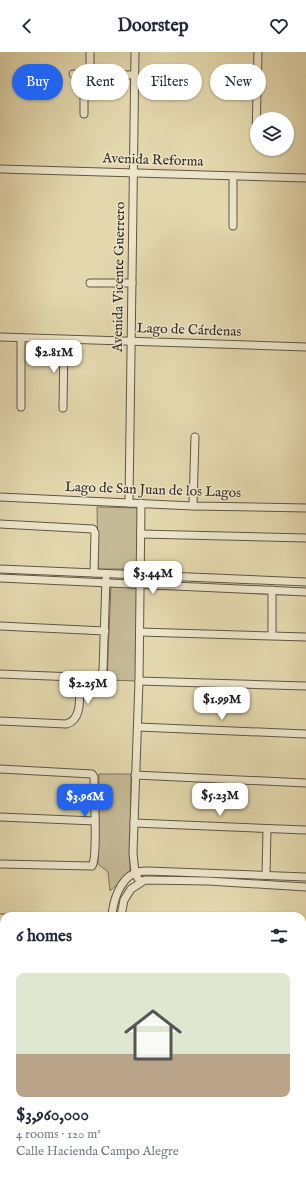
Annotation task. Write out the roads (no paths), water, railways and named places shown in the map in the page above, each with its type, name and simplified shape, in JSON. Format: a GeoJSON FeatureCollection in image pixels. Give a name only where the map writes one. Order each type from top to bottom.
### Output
{"type":"FeatureCollection","features":[{"type":"Feature","properties":{"kind":"street"},"geometry":{"type":"LineString","coordinates":[[88,64],[90,52]]}},
{"type":"Feature","properties":{"kind":"street","name":"Avenida Vicente Guerrero"},"geometry":{"type":"LineString","coordinates":[[129,503],[135,52]]}},
{"type":"Feature","properties":{"kind":"street"},"geometry":{"type":"LineString","coordinates":[[257,112],[258,52]]}},
{"type":"Feature","properties":{"kind":"street"},"geometry":{"type":"LineString","coordinates":[[129,75],[134,75]]}},
{"type":"Feature","properties":{"kind":"street"},"geometry":{"type":"LineString","coordinates":[[84,114],[85,100]]}},
{"type":"Feature","properties":{"kind":"street","name":"Avenida Reforma"},"geometry":{"type":"LineString","coordinates":[[0,169],[306,178]]}},
{"type":"Feature","properties":{"kind":"street"},"geometry":{"type":"LineString","coordinates":[[233,176],[233,226]]}},
{"type":"Feature","properties":{"kind":"street"},"geometry":{"type":"LineString","coordinates":[[90,283],[132,283]]}},
{"type":"Feature","properties":{"kind":"street","name":"Lago de Cárdenas"},"geometry":{"type":"LineString","coordinates":[[0,337],[306,347]]}},
{"type":"Feature","properties":{"kind":"street"},"geometry":{"type":"LineString","coordinates":[[21,407],[22,338]]}},
{"type":"Feature","properties":{"kind":"street"},"geometry":{"type":"LineString","coordinates":[[63,408],[64,340]]}},
{"type":"Feature","properties":{"kind":"street"},"geometry":{"type":"LineString","coordinates":[[193,506],[195,437]]}},
{"type":"Feature","properties":{"kind":"street","name":"Lago de San Juan de los Lagos"},"geometry":{"type":"LineString","coordinates":[[0,497],[193,506],[306,508]]}},
{"type":"Feature","properties":{"kind":"street"},"geometry":{"type":"LineString","coordinates":[[140,882],[135,873],[134,823],[142,575],[141,503]]}},
{"type":"Feature","properties":{"kind":"street"},"geometry":{"type":"LineString","coordinates":[[0,524],[92,529],[94,533],[94,573]]}},
{"type":"Feature","properties":{"kind":"street"},"geometry":{"type":"LineString","coordinates":[[141,534],[306,538]]}},
{"type":"Feature","properties":{"kind":"street"},"geometry":{"type":"LineString","coordinates":[[0,569],[306,582]]}},
{"type":"Feature","properties":{"kind":"street"},"geometry":{"type":"LineString","coordinates":[[0,674],[100,678],[103,670],[106,573]]}},
{"type":"Feature","properties":{"kind":"street"},"geometry":{"type":"LineString","coordinates":[[0,578],[306,592]]}},
{"type":"Feature","properties":{"kind":"street"},"geometry":{"type":"LineString","coordinates":[[224,578],[224,588]]}},
{"type":"Feature","properties":{"kind":"street"},"geometry":{"type":"LineString","coordinates":[[272,590],[272,635]]}},
{"type":"Feature","properties":{"kind":"street"},"geometry":{"type":"LineString","coordinates":[[0,626],[105,631]]}},
{"type":"Feature","properties":{"kind":"street"},"geometry":{"type":"LineString","coordinates":[[140,632],[306,637]]}},
{"type":"Feature","properties":{"kind":"street"},"geometry":{"type":"LineString","coordinates":[[0,721],[66,724],[73,722],[78,716],[79,678]]}},
{"type":"Feature","properties":{"kind":"street"},"geometry":{"type":"LineString","coordinates":[[139,681],[306,686]]}},
{"type":"Feature","properties":{"kind":"street"},"geometry":{"type":"LineString","coordinates":[[138,727],[306,734]]}},
{"type":"Feature","properties":{"kind":"street"},"geometry":{"type":"LineString","coordinates":[[0,769],[89,772],[94,777],[95,821],[94,859],[93,865],[91,866],[0,864]]}},
{"type":"Feature","properties":{"kind":"street"},"geometry":{"type":"LineString","coordinates":[[135,775],[306,783]]}},
{"type":"Feature","properties":{"kind":"street"},"geometry":{"type":"LineString","coordinates":[[0,818],[95,821]]}},
{"type":"Feature","properties":{"kind":"street"},"geometry":{"type":"LineString","coordinates":[[134,823],[306,830]]}},
{"type":"Feature","properties":{"kind":"street"},"geometry":{"type":"LineString","coordinates":[[266,875],[267,829]]}},
{"type":"Feature","properties":{"kind":"street"},"geometry":{"type":"LineString","coordinates":[[113,912],[116,895],[124,883],[135,873],[148,871],[306,877]]}},
{"type":"Feature","properties":{"kind":"street"},"geometry":{"type":"LineString","coordinates":[[227,873],[228,883]]}},
{"type":"Feature","properties":{"kind":"street"},"geometry":{"type":"LineString","coordinates":[[122,912],[124,900],[132,888],[140,882],[150,879],[306,887]]}}]}
